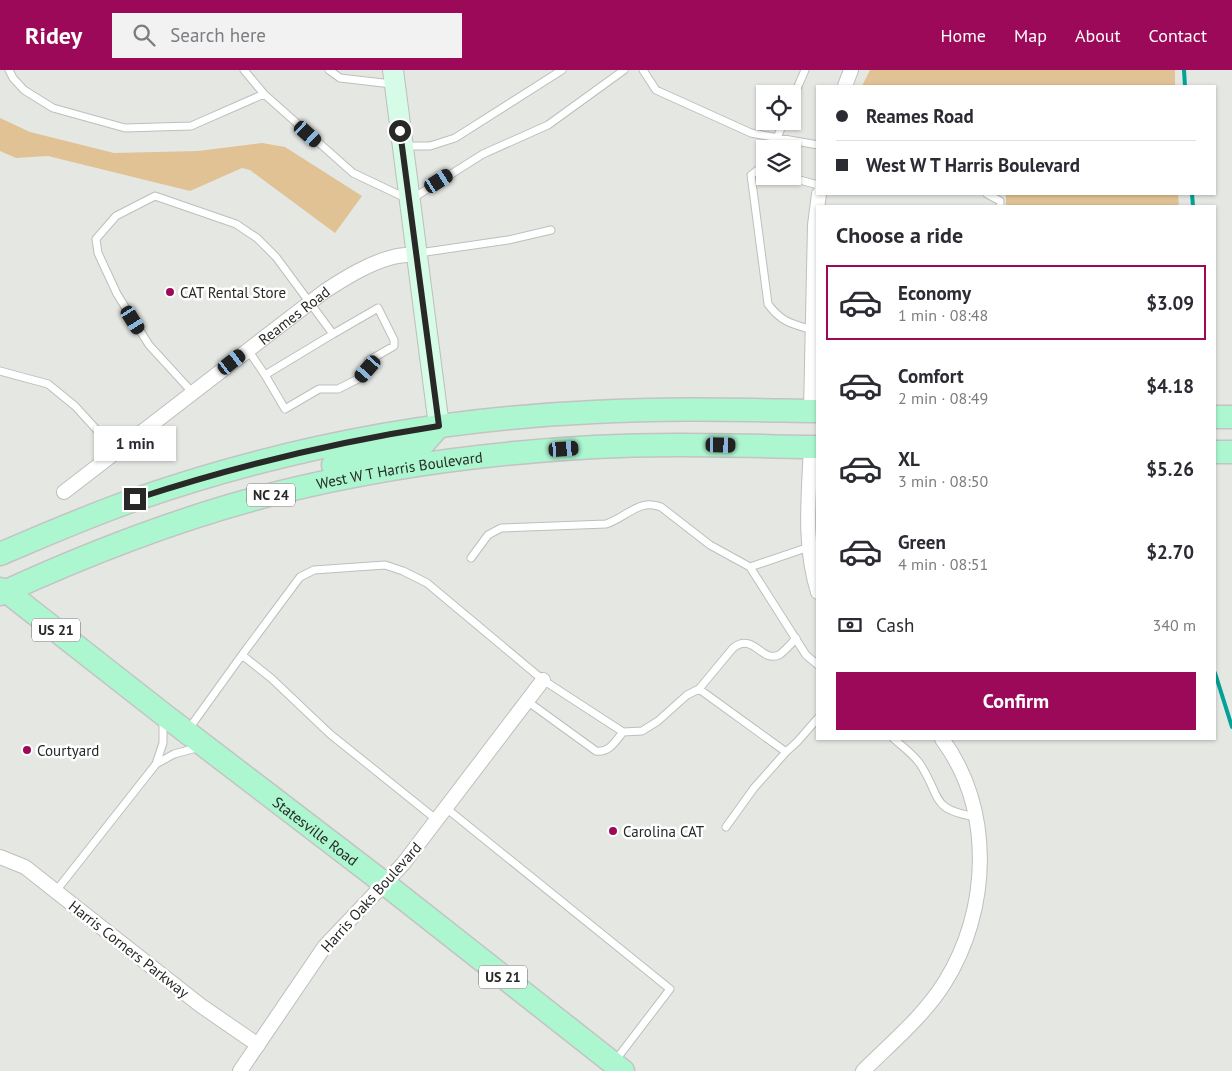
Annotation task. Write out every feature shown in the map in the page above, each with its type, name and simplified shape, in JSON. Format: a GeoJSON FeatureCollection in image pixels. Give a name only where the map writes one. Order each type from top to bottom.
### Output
{"type":"FeatureCollection","features":[{"type":"Feature","properties":{"kind":"main road"},"geometry":{"type":"LineString","coordinates":[[189,519],[254,490],[289,477],[365,458],[410,450],[424,443],[439,426],[394,77]]}},
{"type":"Feature","properties":{"kind":"main road","name":"NC 24"},"geometry":{"type":"LineString","coordinates":[[0,554],[135,499],[224,471],[324,446],[439,426],[518,417],[593,412],[686,410],[814,411]]}},
{"type":"Feature","properties":{"kind":"main road"},"geometry":{"type":"LineString","coordinates":[[1216,417],[1232,417]]}},
{"type":"Feature","properties":{"kind":"main road","name":"West W T Harris Boulevard"},"geometry":{"type":"LineString","coordinates":[[2,588],[189,519],[268,496],[368,473],[457,459],[594,447],[676,445],[814,446]]}},
{"type":"Feature","properties":{"kind":"main road"},"geometry":{"type":"LineString","coordinates":[[1216,452],[1232,452]]}},
{"type":"Feature","properties":{"kind":"main road","name":"Statesville Road"},"geometry":{"type":"LineString","coordinates":[[2,588],[195,739],[384,883],[618,1067]]}},
{"type":"Feature","properties":{"kind":"street"},"geometry":{"type":"LineString","coordinates":[[845,85],[851,70]]}},
{"type":"Feature","properties":{"kind":"street"},"geometry":{"type":"LineString","coordinates":[[814,411],[815,347],[812,330],[816,217]]}},
{"type":"Feature","properties":{"kind":"street","name":"Reames Road"},"geometry":{"type":"LineString","coordinates":[[64,492],[310,302],[342,280],[392,257],[417,254]]}},
{"type":"Feature","properties":{"kind":"street"},"geometry":{"type":"LineString","coordinates":[[814,446],[809,547],[811,571],[816,586]]}},
{"type":"Feature","properties":{"kind":"street","name":"Harris Oaks Boulevard"},"geometry":{"type":"LineString","coordinates":[[240,1071],[325,946],[403,864],[543,680]]}},
{"type":"Feature","properties":{"kind":"street"},"geometry":{"type":"LineString","coordinates":[[863,1071],[917,1017],[933,998],[960,956],[970,927],[979,873],[979,838],[974,803],[950,749],[943,740]]}},
{"type":"Feature","properties":{"kind":"street","name":"Harris Corners Parkway"},"geometry":{"type":"LineString","coordinates":[[0,856],[25,867],[200,1005],[258,1045]]}},
{"type":"Feature","properties":{"kind":"lane"},"geometry":{"type":"LineString","coordinates":[[9,70],[13,78],[24,90],[53,108],[125,128],[191,126],[264,94]]}},
{"type":"Feature","properties":{"kind":"lane"},"geometry":{"type":"LineString","coordinates":[[244,70],[264,94],[353,173],[410,200],[484,154],[548,125],[624,70]]}},
{"type":"Feature","properties":{"kind":"lane"},"geometry":{"type":"LineString","coordinates":[[329,70],[340,78],[394,77]]}},
{"type":"Feature","properties":{"kind":"lane"},"geometry":{"type":"LineString","coordinates":[[402,146],[430,146],[455,138],[562,70]]}},
{"type":"Feature","properties":{"kind":"lane"},"geometry":{"type":"LineString","coordinates":[[643,70],[656,90],[751,132],[816,146]]}},
{"type":"Feature","properties":{"kind":"lane"},"geometry":{"type":"LineString","coordinates":[[798,85],[805,70]]}},
{"type":"Feature","properties":{"kind":"lane"},"geometry":{"type":"LineString","coordinates":[[777,138],[780,130]]}},
{"type":"Feature","properties":{"kind":"lane"},"geometry":{"type":"LineString","coordinates":[[756,172],[751,175],[768,304],[774,313],[785,322],[812,330]]}},
{"type":"Feature","properties":{"kind":"lane"},"geometry":{"type":"LineString","coordinates":[[801,180],[816,184]]}},
{"type":"Feature","properties":{"kind":"lane"},"geometry":{"type":"LineString","coordinates":[[989,195],[1000,200],[1000,205]]}},
{"type":"Feature","properties":{"kind":"lane"},"geometry":{"type":"LineString","coordinates":[[193,393],[149,345],[117,294],[98,253],[96,239],[116,216],[155,196],[236,224],[257,238],[276,257],[333,334]]}},
{"type":"Feature","properties":{"kind":"lane"},"geometry":{"type":"LineString","coordinates":[[417,254],[508,240],[551,230]]}},
{"type":"Feature","properties":{"kind":"lane"},"geometry":{"type":"LineString","coordinates":[[248,350],[285,409],[318,388],[338,389],[360,378],[368,369],[367,360],[394,346],[394,340],[378,308],[365,319],[333,334],[285,366],[265,375]]}},
{"type":"Feature","properties":{"kind":"lane"},"geometry":{"type":"LineString","coordinates":[[0,371],[48,384],[75,406],[117,452]]}},
{"type":"Feature","properties":{"kind":"lane"},"geometry":{"type":"LineString","coordinates":[[471,558],[488,535],[501,528],[606,524],[618,520],[644,504],[653,503],[662,507],[710,545],[750,567],[806,655],[816,663]]}},
{"type":"Feature","properties":{"kind":"lane"},"geometry":{"type":"LineString","coordinates":[[750,567],[809,547]]}},
{"type":"Feature","properties":{"kind":"lane"},"geometry":{"type":"LineString","coordinates":[[156,764],[195,739],[242,655],[300,577],[314,570],[385,565],[427,583],[543,680],[623,732],[642,731],[658,721],[687,695],[699,689],[733,648],[739,644],[752,644],[766,654],[774,656],[781,654],[796,638]]}},
{"type":"Feature","properties":{"kind":"lane"},"geometry":{"type":"LineString","coordinates":[[242,655],[271,678],[330,734],[437,820]]}},
{"type":"Feature","properties":{"kind":"lane"},"geometry":{"type":"LineString","coordinates":[[699,689],[786,752]]}},
{"type":"Feature","properties":{"kind":"lane"},"geometry":{"type":"LineString","coordinates":[[527,701],[596,751],[602,752],[610,748],[623,732]]}},
{"type":"Feature","properties":{"kind":"lane"},"geometry":{"type":"LineString","coordinates":[[56,891],[156,764],[163,743],[163,714]]}},
{"type":"Feature","properties":{"kind":"lane"},"geometry":{"type":"LineString","coordinates":[[726,827],[754,788],[816,720]]}},
{"type":"Feature","properties":{"kind":"lane"},"geometry":{"type":"LineString","coordinates":[[895,740],[922,766],[937,799],[944,808],[957,814],[976,817]]}},
{"type":"Feature","properties":{"kind":"lane"},"geometry":{"type":"LineString","coordinates":[[446,808],[670,989],[618,1067]]}},
{"type":"Feature","properties":{"kind":"shaded area"},"geometry":{"type":"Polygon","coordinates":[[[870,70],[1175,70],[1175,85],[862,85],[870,70]]]}},
{"type":"Feature","properties":{"kind":"shaded area"},"geometry":{"type":"Polygon","coordinates":[[[0,118],[30,132],[114,153],[198,151],[262,143],[285,147],[362,196],[335,233],[250,170],[242,168],[190,191],[48,156],[16,158],[0,151],[0,118]]]}},
{"type":"Feature","properties":{"kind":"shaded area"},"geometry":{"type":"Polygon","coordinates":[[[1006,195],[1178,195],[1179,205],[1006,205],[1006,195]]]}},
{"type":"Feature","properties":{"kind":"waterway"},"geometry":{"type":"LineString","coordinates":[[1184,70],[1185,85]]}},
{"type":"Feature","properties":{"kind":"waterway"},"geometry":{"type":"LineString","coordinates":[[1192,195],[1193,205]]}},
{"type":"Feature","properties":{"kind":"waterway"},"geometry":{"type":"LineString","coordinates":[[1216,676],[1232,727]]}},
{"type":"Feature","properties":{"kind":"place","name":"CAT Rental Store"},"geometry":{"type":"Point","coordinates":[170,292]}},
{"type":"Feature","properties":{"kind":"place","name":"Courtyard"},"geometry":{"type":"Point","coordinates":[27,750]}},
{"type":"Feature","properties":{"kind":"place","name":"Carolina CAT"},"geometry":{"type":"Point","coordinates":[613,831]}},
{"type":"Feature","properties":{"kind":"route"},"geometry":{"type":"LineString","coordinates":[[135,499],[268,459],[315,448],[439,426],[400,131]]}}]}
